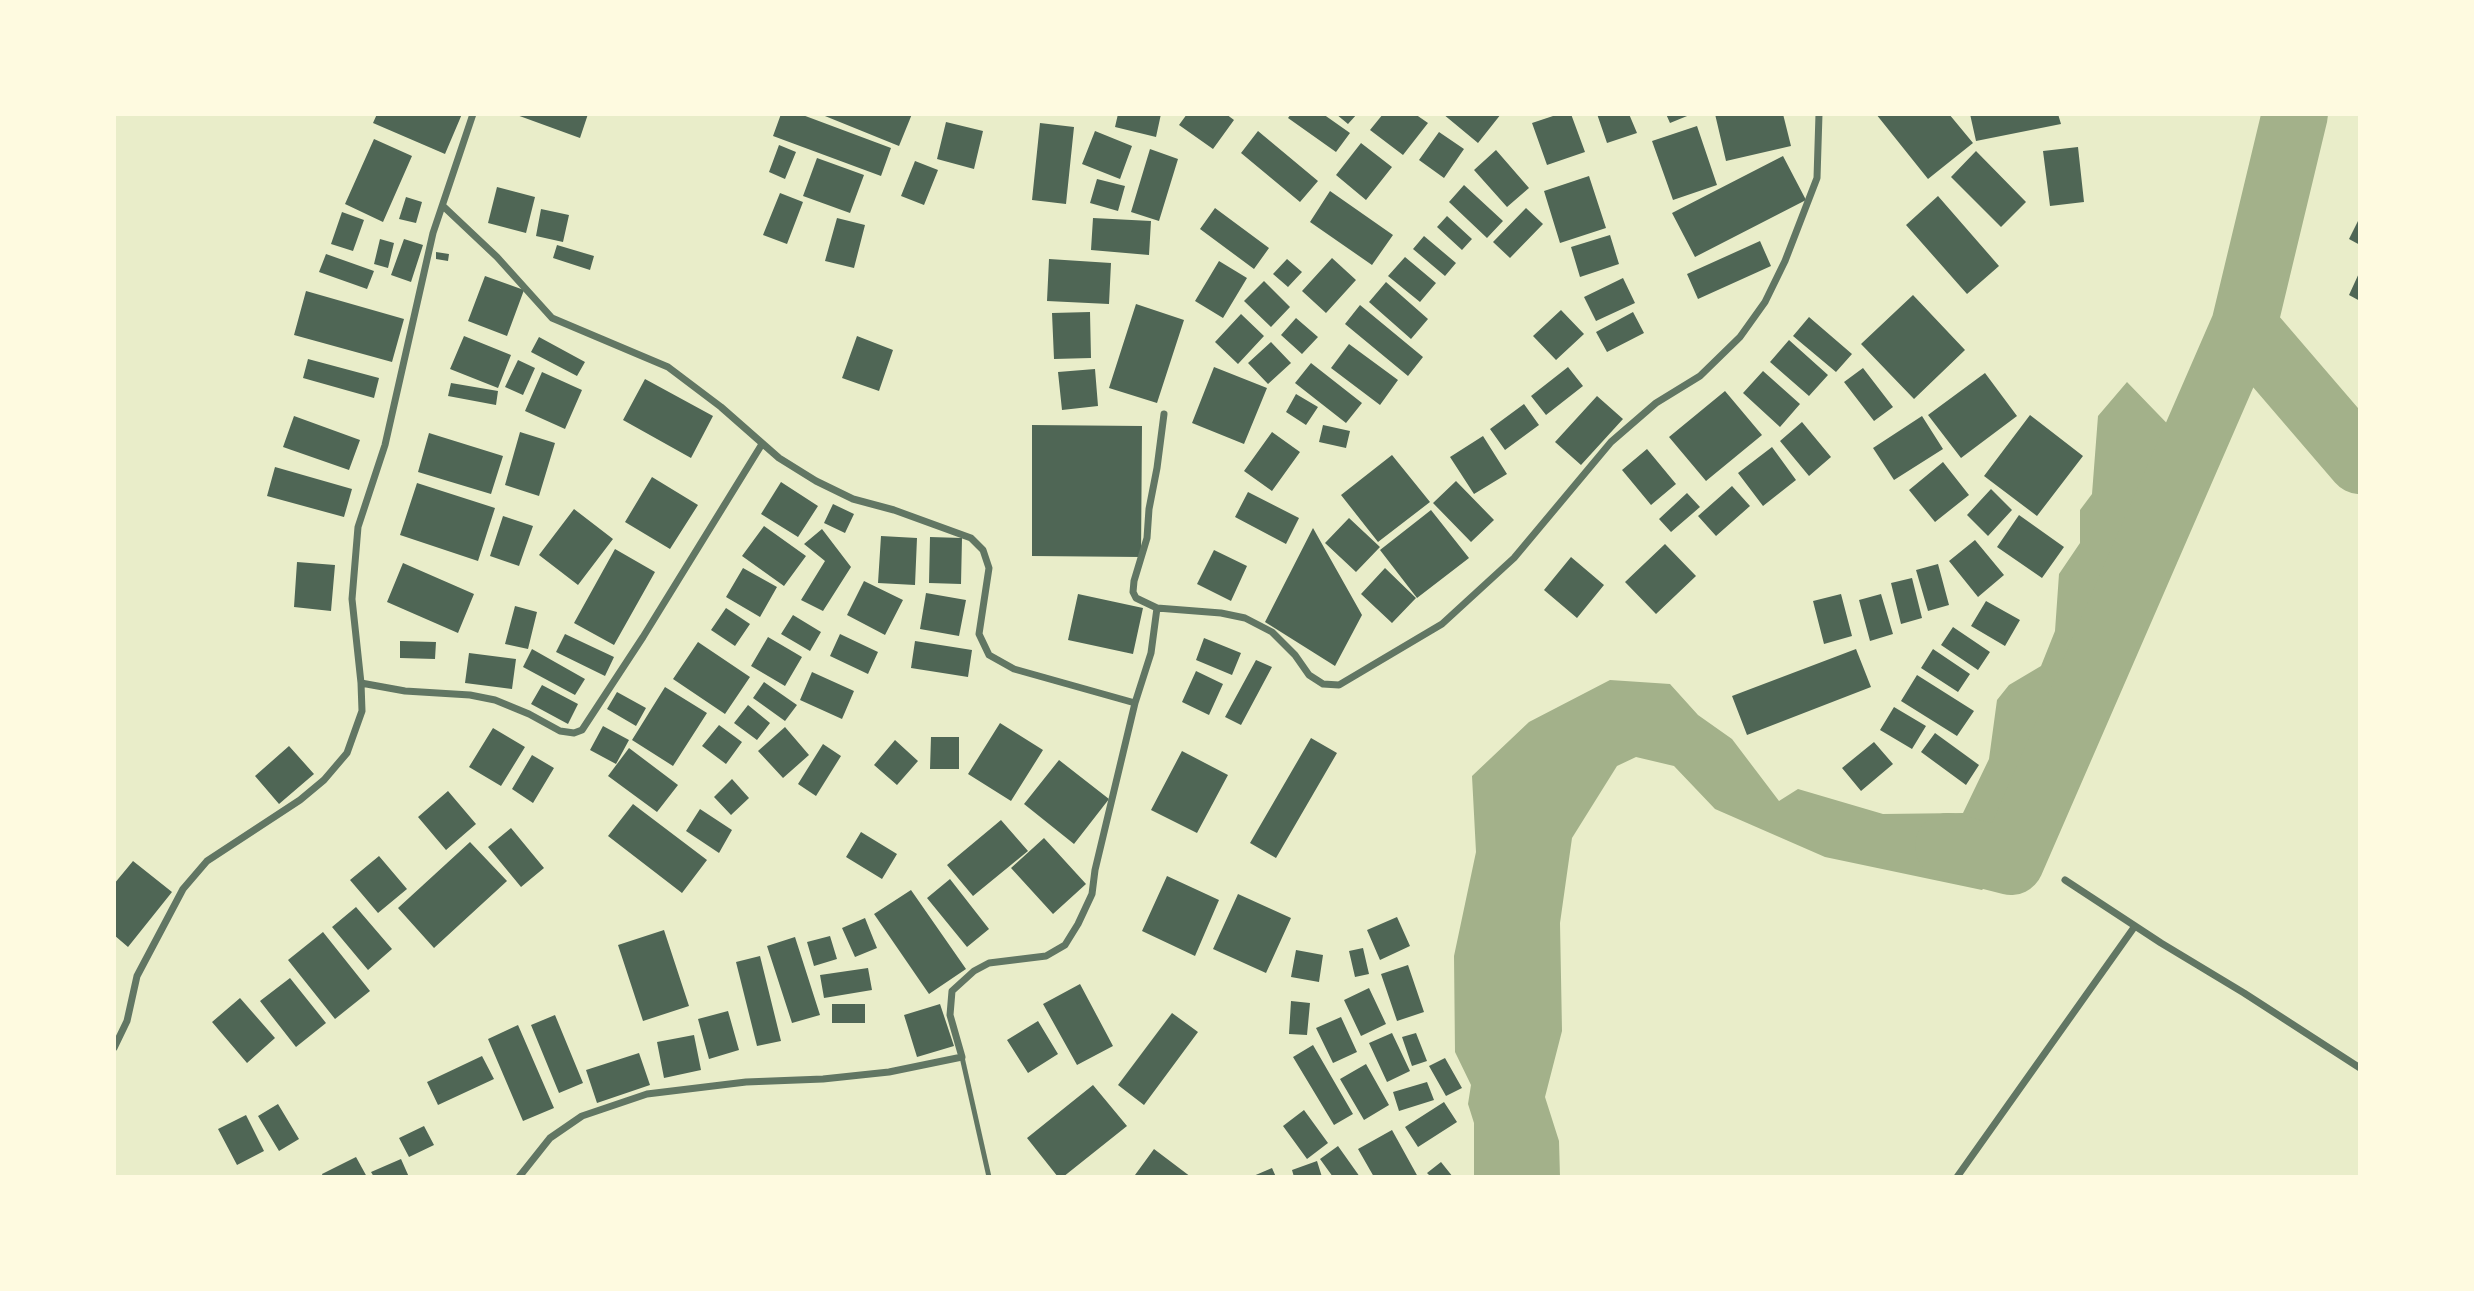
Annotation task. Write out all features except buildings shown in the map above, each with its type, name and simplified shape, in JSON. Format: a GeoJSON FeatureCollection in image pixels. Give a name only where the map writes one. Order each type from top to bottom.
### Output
{"type":"FeatureCollection","features":[{"type":"Feature","properties":{"kind":"street"},"geometry":{"type":"LineString","coordinates":[[114,1048],[127,1021],[137,976],[183,889],[207,861],[300,800],[324,780],[347,753],[362,711],[362,683],[352,599],[358,527],[384,445],[433,233],[473,114]]}},
{"type":"Feature","properties":{"kind":"street"},"geometry":{"type":"LineString","coordinates":[[1164,414],[1147,538],[1133,592],[1140,602],[1157,608],[1221,613],[1245,618],[1272,632],[1295,655],[1309,675],[1323,684],[1339,685],[1442,624],[1514,558],[1611,442],[1656,403],[1700,376],[1740,337],[1765,302],[1785,261],[1817,178],[1819,114]]}},
{"type":"Feature","properties":{"kind":"street"},"geometry":{"type":"LineString","coordinates":[[443,206],[497,257],[552,318],[668,367],[721,407],[779,458],[816,481],[853,499],[894,510],[971,538],[983,550],[989,568],[979,634],[989,655],[1014,669],[1135,704]]}},
{"type":"Feature","properties":{"kind":"street"},"geometry":{"type":"LineString","coordinates":[[362,683],[405,691],[470,695],[495,700],[560,731],[574,733],[582,730],[762,444]]}},
{"type":"Feature","properties":{"kind":"street"},"geometry":{"type":"LineString","coordinates":[[519,1177],[550,1138],[582,1116],[647,1094],[746,1082],[823,1079],[889,1072],[962,1057],[950,1015],[952,991],[974,971],[989,963],[1046,956],[1065,945],[1092,894],[1095,870],[1135,704],[1151,653],[1157,608]]}},
{"type":"Feature","properties":{"kind":"street"},"geometry":{"type":"LineString","coordinates":[[2065,880],[2360,1068]]}},
{"type":"Feature","properties":{"kind":"street"},"geometry":{"type":"LineString","coordinates":[[1956,1177],[2135,926]]}},
{"type":"Feature","properties":{"kind":"lane"},"geometry":{"type":"LineString","coordinates":[[962,1057],[989,1177]]}},
{"type":"Feature","properties":{"kind":"shaded area"},"geometry":{"type":"Polygon","coordinates":[[[2127,382],[2186,443],[2167,451],[2143,538],[2115,597],[2111,661],[2098,679],[2099,722],[2091,742],[2072,738],[2053,747],[2019,825],[2025,846],[1982,890],[1825,857],[1715,809],[1674,766],[1636,757],[1617,766],[1572,838],[1560,923],[1562,1031],[1545,1097],[1559,1141],[1560,1177],[1474,1177],[1474,1123],[1468,1104],[1471,1085],[1455,1052],[1454,956],[1476,852],[1472,776],[1529,722],[1610,680],[1670,684],[1698,715],[1732,739],[1779,801],[1798,789],[1883,814],[1963,813],[1989,759],[1997,700],[2009,685],[2041,666],[2055,631],[2059,574],[2080,543],[2080,510],[2092,494],[2098,416],[2127,382]]]}},
{"type":"Feature","properties":{"kind":"waterway"},"geometry":{"type":"LineString","coordinates":[[2295,114],[2244,326],[2360,461]]}},
{"type":"Feature","properties":{"kind":"waterway"},"geometry":{"type":"LineString","coordinates":[[1948,846],[2011,862],[2244,326]]}}]}
